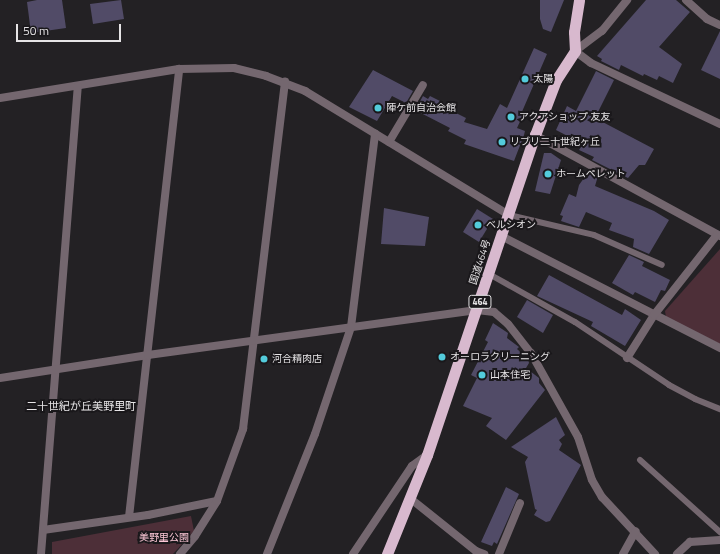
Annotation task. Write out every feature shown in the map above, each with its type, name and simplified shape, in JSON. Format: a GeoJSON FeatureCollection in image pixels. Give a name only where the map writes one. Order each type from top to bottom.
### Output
{"type":"FeatureCollection","features":[{"type":"Feature","properties":{"kind":"highway"},"geometry":{"type":"LineString","coordinates":[[575,52],[574,32],[579,0]]}},
{"type":"Feature","properties":{"kind":"highway","name":"国道464号"},"geometry":{"type":"LineString","coordinates":[[387,554],[411,499],[427,454],[535,135],[556,80],[575,52]]}},
{"type":"Feature","properties":{"kind":"street"},"geometry":{"type":"LineString","coordinates":[[628,0],[602,31],[575,52],[598,67],[720,124]]}},
{"type":"Feature","properties":{"kind":"street"},"geometry":{"type":"LineString","coordinates":[[686,0],[707,19],[720,25]]}},
{"type":"Feature","properties":{"kind":"street"},"geometry":{"type":"LineString","coordinates":[[0,98],[180,69],[234,68],[285,82],[389,142],[509,215]]}},
{"type":"Feature","properties":{"kind":"street"},"geometry":{"type":"LineString","coordinates":[[129,517],[180,69]]}},
{"type":"Feature","properties":{"kind":"street"},"geometry":{"type":"LineString","coordinates":[[180,554],[195,536],[217,501],[243,429],[285,82]]}},
{"type":"Feature","properties":{"kind":"street"},"geometry":{"type":"LineString","coordinates":[[389,142],[423,85]]}},
{"type":"Feature","properties":{"kind":"street"},"geometry":{"type":"LineString","coordinates":[[41,554],[78,86]]}},
{"type":"Feature","properties":{"kind":"street"},"geometry":{"type":"LineString","coordinates":[[267,554],[315,434],[351,327],[375,134]]}},
{"type":"Feature","properties":{"kind":"street"},"geometry":{"type":"LineString","coordinates":[[535,135],[718,236],[654,315],[627,358]]}},
{"type":"Feature","properties":{"kind":"street"},"geometry":{"type":"LineString","coordinates":[[501,236],[720,348]]}},
{"type":"Feature","properties":{"kind":"street"},"geometry":{"type":"LineString","coordinates":[[0,378],[148,355],[477,310],[494,312],[508,324],[531,353],[578,437],[592,480],[602,497],[636,531],[655,554]]}},
{"type":"Feature","properties":{"kind":"street"},"geometry":{"type":"LineString","coordinates":[[353,554],[412,466],[427,454]]}},
{"type":"Feature","properties":{"kind":"street"},"geometry":{"type":"LineString","coordinates":[[411,499],[476,551],[484,554]]}},
{"type":"Feature","properties":{"kind":"street"},"geometry":{"type":"LineString","coordinates":[[43,530],[129,517],[217,501]]}},
{"type":"Feature","properties":{"kind":"street"},"geometry":{"type":"LineString","coordinates":[[499,554],[520,503]]}},
{"type":"Feature","properties":{"kind":"street"},"geometry":{"type":"LineString","coordinates":[[623,554],[636,531]]}},
{"type":"Feature","properties":{"kind":"street"},"geometry":{"type":"LineString","coordinates":[[677,554],[690,542],[720,540]]}},
{"type":"Feature","properties":{"kind":"lane"},"geometry":{"type":"LineString","coordinates":[[509,215],[594,236],[662,265]]}},
{"type":"Feature","properties":{"kind":"lane"},"geometry":{"type":"LineString","coordinates":[[489,274],[549,306],[627,358],[695,399],[720,410]]}},
{"type":"Feature","properties":{"kind":"lane"},"geometry":{"type":"LineString","coordinates":[[640,460],[720,532]]}},
{"type":"Feature","properties":{"kind":"green space"},"geometry":{"type":"Polygon","coordinates":[[[720,249],[720,344],[666,317],[665,311],[720,249]]]}},
{"type":"Feature","properties":{"kind":"green space","name":"美野里公園"},"geometry":{"type":"Polygon","coordinates":[[[191,516],[194,531],[173,554],[52,554],[52,542],[191,516]]]}},
{"type":"Feature","properties":{"kind":"building"},"geometry":{"type":"Polygon","coordinates":[[[37,0],[62,0],[66,28],[31,33],[27,2],[37,0]]]}},
{"type":"Feature","properties":{"kind":"building"},"geometry":{"type":"Polygon","coordinates":[[[121,0],[124,19],[93,24],[90,4],[121,0]]]}},
{"type":"Feature","properties":{"kind":"building"},"geometry":{"type":"Polygon","coordinates":[[[540,0],[564,0],[551,32],[543,29],[540,19],[540,0]]]}},
{"type":"Feature","properties":{"kind":"building"},"geometry":{"type":"Polygon","coordinates":[[[646,0],[676,0],[690,12],[659,47],[682,64],[673,83],[659,76],[657,80],[644,74],[643,76],[621,65],[619,70],[601,61],[602,59],[597,56],[646,0]]]}},
{"type":"Feature","properties":{"kind":"building"},"geometry":{"type":"Polygon","coordinates":[[[720,31],[720,79],[701,70],[720,31]]]}},
{"type":"Feature","properties":{"kind":"building"},"geometry":{"type":"Polygon","coordinates":[[[534,48],[547,54],[521,114],[523,115],[517,128],[525,131],[514,161],[464,144],[466,140],[448,131],[450,128],[415,110],[423,96],[428,99],[430,96],[452,107],[450,110],[466,118],[464,122],[487,129],[500,104],[507,108],[534,48]]]}},
{"type":"Feature","properties":{"kind":"building"},"geometry":{"type":"Polygon","coordinates":[[[373,70],[413,91],[406,103],[392,96],[377,121],[349,107],[373,70]]]}},
{"type":"Feature","properties":{"kind":"building"},"geometry":{"type":"Polygon","coordinates":[[[596,71],[614,80],[595,118],[654,149],[645,165],[639,165],[628,178],[592,160],[594,157],[579,150],[583,144],[556,130],[567,106],[576,111],[596,71]]]}},
{"type":"Feature","properties":{"kind":"building"},"geometry":{"type":"Polygon","coordinates":[[[544,153],[551,153],[561,160],[550,194],[535,191],[544,153]]]}},
{"type":"Feature","properties":{"kind":"building"},"geometry":{"type":"Polygon","coordinates":[[[589,171],[598,176],[595,186],[654,211],[669,220],[649,254],[633,247],[634,239],[609,230],[612,223],[586,212],[579,227],[561,221],[563,216],[560,215],[569,194],[576,197],[579,185],[589,171]]]}},
{"type":"Feature","properties":{"kind":"building"},"geometry":{"type":"Polygon","coordinates":[[[384,208],[429,217],[425,246],[381,244],[384,208]]]}},
{"type":"Feature","properties":{"kind":"building","name":"ベルシオン"},"geometry":{"type":"Polygon","coordinates":[[[477,209],[493,219],[479,242],[463,232],[477,209]]]}},
{"type":"Feature","properties":{"kind":"building"},"geometry":{"type":"Polygon","coordinates":[[[629,255],[644,262],[642,266],[670,280],[665,291],[661,290],[655,302],[635,292],[633,295],[612,283],[629,255]]]}},
{"type":"Feature","properties":{"kind":"building"},"geometry":{"type":"Polygon","coordinates":[[[549,275],[622,315],[625,309],[641,320],[625,346],[591,326],[593,322],[537,296],[549,275]]]}},
{"type":"Feature","properties":{"kind":"building"},"geometry":{"type":"Polygon","coordinates":[[[527,300],[553,315],[543,333],[517,317],[527,300]]]}},
{"type":"Feature","properties":{"kind":"building"},"geometry":{"type":"Polygon","coordinates":[[[493,323],[508,333],[507,338],[519,347],[517,349],[528,359],[529,363],[526,368],[539,378],[539,383],[545,390],[506,440],[486,426],[492,418],[463,406],[477,378],[471,375],[488,342],[485,340],[493,323]]]}},
{"type":"Feature","properties":{"kind":"building"},"geometry":{"type":"Polygon","coordinates":[[[556,417],[565,435],[559,440],[562,444],[559,450],[581,465],[550,521],[546,522],[534,515],[537,510],[535,509],[525,462],[528,457],[511,447],[556,417]]]}},
{"type":"Feature","properties":{"kind":"building"},"geometry":{"type":"Polygon","coordinates":[[[506,487],[519,494],[497,544],[494,542],[492,546],[481,542],[506,487]]]}},
{"type":"Feature","properties":{"kind":"place","name":"太陽"},"geometry":{"type":"Point","coordinates":[525,79]}},
{"type":"Feature","properties":{"kind":"place","name":"陣ケ前自治会館"},"geometry":{"type":"Point","coordinates":[378,108]}},
{"type":"Feature","properties":{"kind":"place","name":"アクアショップ 友友"},"geometry":{"type":"Point","coordinates":[511,117]}},
{"type":"Feature","properties":{"kind":"place","name":"リブリ二十世紀ヶ丘"},"geometry":{"type":"Point","coordinates":[502,142]}},
{"type":"Feature","properties":{"kind":"place","name":"ホームペレット"},"geometry":{"type":"Point","coordinates":[548,174]}},
{"type":"Feature","properties":{"kind":"place","name":"ベルシオン"},"geometry":{"type":"Point","coordinates":[478,225]}},
{"type":"Feature","properties":{"kind":"place","name":"オーロラクリーニング"},"geometry":{"type":"Point","coordinates":[442,357]}},
{"type":"Feature","properties":{"kind":"place","name":"河合精肉店"},"geometry":{"type":"Point","coordinates":[264,359]}},
{"type":"Feature","properties":{"kind":"place","name":"山本住宅"},"geometry":{"type":"Point","coordinates":[482,375]}},
{"type":"Feature","properties":{"kind":"district","name":"二十世紀が丘美野里町"},"geometry":{"type":"Point","coordinates":[81,406]}}]}
